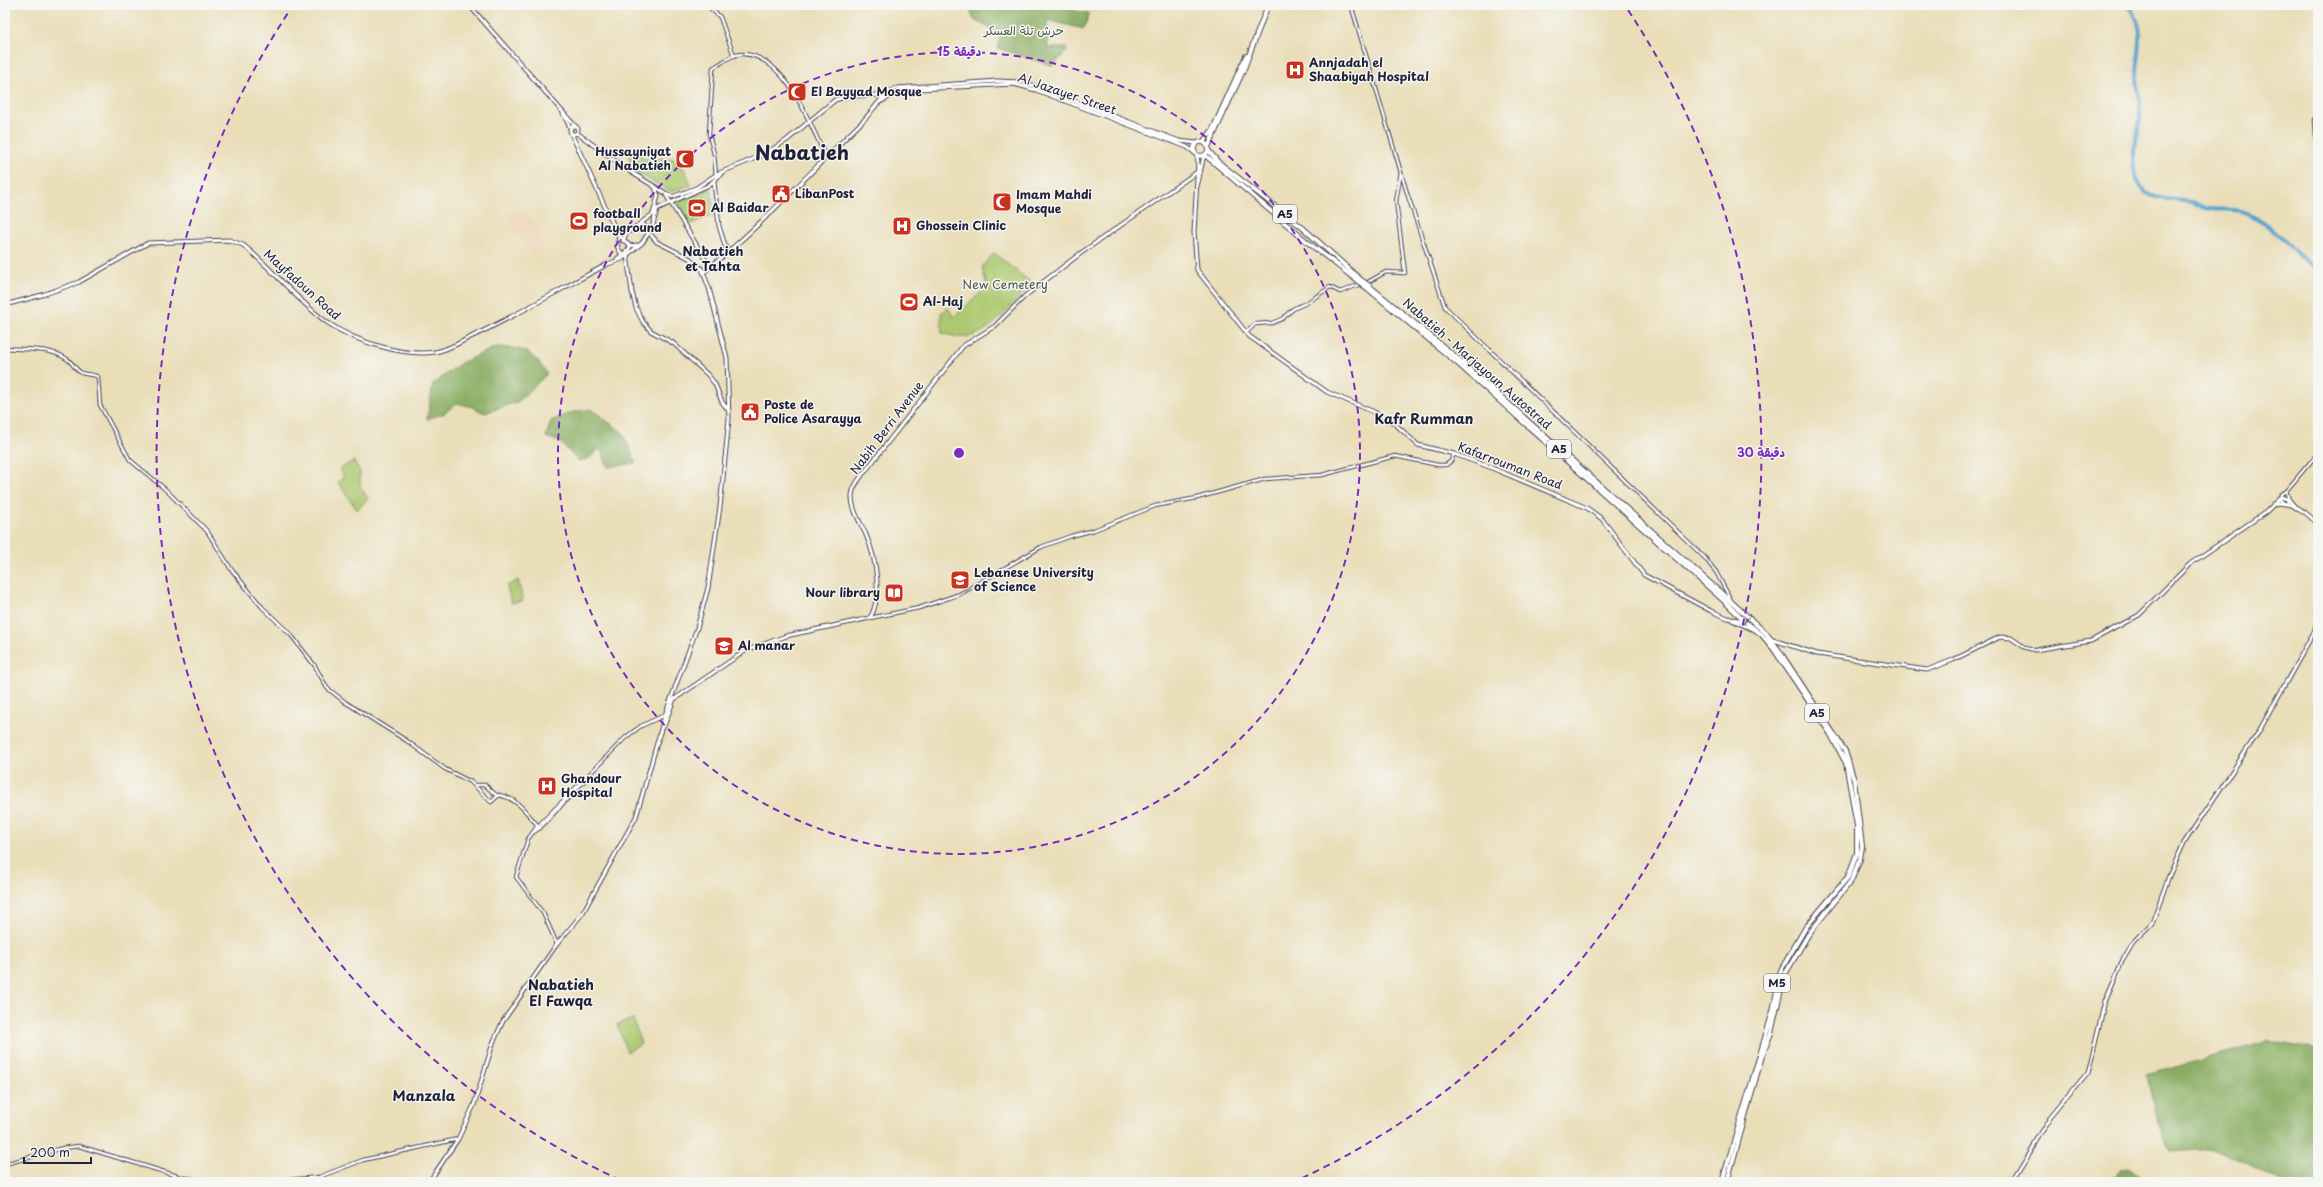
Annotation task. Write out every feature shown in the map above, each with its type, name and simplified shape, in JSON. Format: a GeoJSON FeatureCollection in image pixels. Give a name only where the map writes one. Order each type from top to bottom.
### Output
{"type":"FeatureCollection","features":[{"type":"Feature","properties":{"kind":"highway"},"geometry":{"type":"LineString","coordinates":[[1266,5],[1242,71],[1208,149],[1205,155],[1195,153],[1194,148],[1196,143],[1203,142],[1212,131],[1226,102],[1258,28],[1266,5]]}},
{"type":"Feature","properties":{"kind":"highway","name":"A5"},"geometry":{"type":"LineString","coordinates":[[1203,142],[1208,149]]}},
{"type":"Feature","properties":{"kind":"highway","name":"Nabatieh - Marjayoun Autostrad"},"geometry":{"type":"LineString","coordinates":[[1208,149],[1227,169],[1312,235],[1360,281],[1467,372],[1722,599],[1744,621],[1761,634],[1793,677],[1841,752],[1846,763],[1855,800],[1862,846],[1856,870],[1844,891],[1808,935],[1785,972],[1772,1033],[1762,1056],[1727,1182]]}},
{"type":"Feature","properties":{"kind":"highway","name":"Nabatieh - Marjayoun Autostrad"},"geometry":{"type":"LineString","coordinates":[[1205,155],[1306,241],[1360,281]]}},
{"type":"Feature","properties":{"kind":"highway"},"geometry":{"type":"LineString","coordinates":[[1298,234],[1302,233],[1303,228]]}},
{"type":"Feature","properties":{"kind":"highway"},"geometry":{"type":"LineString","coordinates":[[1306,241],[1307,235],[1312,235]]}},
{"type":"Feature","properties":{"kind":"highway","name":"Nabatieh - Marjayoun Autostrad"},"geometry":{"type":"LineString","coordinates":[[1367,287],[1456,357],[1771,639],[1845,751],[1852,772],[1858,840],[1853,866],[1845,881],[1806,927],[1781,970],[1773,1011],[1722,1182]]}},
{"type":"Feature","properties":{"kind":"highway"},"geometry":{"type":"LineString","coordinates":[[1744,621],[1748,617]]}},
{"type":"Feature","properties":{"kind":"main road"},"geometry":{"type":"LineString","coordinates":[[470,5],[577,131],[629,171],[675,197],[713,180]]}},
{"type":"Feature","properties":{"kind":"main road","name":"Al Jazayer Street"},"geometry":{"type":"LineString","coordinates":[[885,97],[892,90],[901,87],[998,81],[1020,82],[1038,87],[1179,141],[1196,143]]}},
{"type":"Feature","properties":{"kind":"main road","name":"Al Jazayer Street"},"geometry":{"type":"LineString","coordinates":[[885,97],[901,90],[1014,84],[1042,92],[1130,125],[1187,147],[1195,153]]}},
{"type":"Feature","properties":{"kind":"main road"},"geometry":{"type":"LineString","coordinates":[[650,233],[657,209],[713,180],[716,176],[763,156],[787,140],[830,102],[840,97],[885,97]]}},
{"type":"Feature","properties":{"kind":"main road"},"geometry":{"type":"LineString","coordinates":[[704,272],[727,252],[826,157],[885,97]]}},
{"type":"Feature","properties":{"kind":"main road"},"geometry":{"type":"LineString","coordinates":[[561,111],[571,131],[574,142],[619,235],[623,241],[630,246],[634,246],[643,241]]}},
{"type":"Feature","properties":{"kind":"main road"},"geometry":{"type":"LineString","coordinates":[[571,131],[577,131]]}},
{"type":"Feature","properties":{"kind":"main road"},"geometry":{"type":"LineString","coordinates":[[571,131],[577,131]]}},
{"type":"Feature","properties":{"kind":"main road"},"geometry":{"type":"LineString","coordinates":[[574,142],[577,131]]}},
{"type":"Feature","properties":{"kind":"main road"},"geometry":{"type":"LineString","coordinates":[[1195,153],[1198,161],[1195,197]]}},
{"type":"Feature","properties":{"kind":"main road"},"geometry":{"type":"LineString","coordinates":[[1195,197],[1195,182],[1205,155]]}},
{"type":"Feature","properties":{"kind":"main road"},"geometry":{"type":"LineString","coordinates":[[1177,185],[1198,172]]}},
{"type":"Feature","properties":{"kind":"main road"},"geometry":{"type":"LineString","coordinates":[[1177,185],[1198,172]]}},
{"type":"Feature","properties":{"kind":"main road"},"geometry":{"type":"LineString","coordinates":[[1189,178],[1195,182]]}},
{"type":"Feature","properties":{"kind":"main road"},"geometry":{"type":"LineString","coordinates":[[713,180],[718,226],[727,252]]}},
{"type":"Feature","properties":{"kind":"main road"},"geometry":{"type":"LineString","coordinates":[[619,235],[626,234],[653,214],[658,196],[652,184]]}},
{"type":"Feature","properties":{"kind":"main road","name":"Nabih Berri Avenue"},"geometry":{"type":"LineString","coordinates":[[870,618],[876,608],[876,573],[867,536],[855,512],[852,500],[854,488],[861,478],[963,346],[995,326],[1025,296],[1068,262],[1177,185]]}},
{"type":"Feature","properties":{"kind":"main road"},"geometry":{"type":"LineString","coordinates":[[658,196],[665,192]]}},
{"type":"Feature","properties":{"kind":"main road"},"geometry":{"type":"LineString","coordinates":[[665,192],[668,203],[674,207],[710,267]]}},
{"type":"Feature","properties":{"kind":"main road","name":"Kafarrouman Road"},"geometry":{"type":"LineString","coordinates":[[1195,197],[1194,232],[1197,270],[1246,333],[1326,392],[1382,416],[1394,423],[1414,442],[1422,447],[1454,454],[1563,496],[1587,508],[1602,519],[1644,575],[1728,618],[1744,621]]}},
{"type":"Feature","properties":{"kind":"main road"},"geometry":{"type":"LineString","coordinates":[[657,201],[660,207]]}},
{"type":"Feature","properties":{"kind":"main road"},"geometry":{"type":"LineString","coordinates":[[668,203],[674,207]]}},
{"type":"Feature","properties":{"kind":"main road"},"geometry":{"type":"LineString","coordinates":[[648,219],[654,223]]}},
{"type":"Feature","properties":{"kind":"main road"},"geometry":{"type":"LineString","coordinates":[[429,1182],[458,1139],[481,1087],[496,1033],[557,944],[585,908],[636,817],[671,702],[697,628],[711,572],[720,507],[729,411],[727,358],[704,272],[691,260],[657,242],[642,223]]}},
{"type":"Feature","properties":{"kind":"main road","name":"Mayfadoun Road"},"geometry":{"type":"LineString","coordinates":[[5,305],[79,282],[148,243],[229,240],[243,245],[314,311],[341,331],[374,345],[430,353],[447,348],[483,331],[618,260],[628,254],[650,233]]}},
{"type":"Feature","properties":{"kind":"main road"},"geometry":{"type":"LineString","coordinates":[[623,241],[626,234]]}},
{"type":"Feature","properties":{"kind":"main road"},"geometry":{"type":"LineString","coordinates":[[619,235],[617,244],[622,255]]}},
{"type":"Feature","properties":{"kind":"main road"},"geometry":{"type":"LineString","coordinates":[[628,266],[618,260],[630,246]]}},
{"type":"Feature","properties":{"kind":"main road"},"geometry":{"type":"LineString","coordinates":[[628,254],[628,266],[634,302],[643,322],[651,331],[673,343],[708,375],[715,384],[722,402],[729,411]]}},
{"type":"Feature","properties":{"kind":"main road"},"geometry":{"type":"LineString","coordinates":[[1728,618],[1771,639],[1817,654],[1927,670],[1980,648],[1997,637],[2011,638],[2024,647],[2035,650],[2091,641],[2139,614],[2190,564],[2251,523],[2282,497],[2289,500],[2296,508]]}},
{"type":"Feature","properties":{"kind":"main road"},"geometry":{"type":"LineString","coordinates":[[2273,504],[2285,504],[2296,508],[2311,518],[2318,528]]}},
{"type":"Feature","properties":{"kind":"main road"},"geometry":{"type":"LineString","coordinates":[[2011,1182],[2051,1117],[2088,1072],[2105,1001],[2124,958],[2133,942],[2152,924],[2169,876],[2184,843],[2258,733],[2314,632],[2317,622],[2318,590]]}},
{"type":"Feature","properties":{"kind":"main road"},"geometry":{"type":"LineString","coordinates":[[671,702],[745,651],[786,636],[870,618]]}},
{"type":"Feature","properties":{"kind":"street"},"geometry":{"type":"LineString","coordinates":[[707,5],[720,17],[734,56]]}},
{"type":"Feature","properties":{"kind":"street"},"geometry":{"type":"LineString","coordinates":[[1351,5],[1440,296],[1447,310],[1705,558],[1716,572],[1732,603]]}},
{"type":"Feature","properties":{"kind":"street"},"geometry":{"type":"LineString","coordinates":[[716,176],[714,154],[709,134],[713,68],[734,56],[742,54],[749,55],[770,64],[789,84],[826,157]]}},
{"type":"Feature","properties":{"kind":"street"},"geometry":{"type":"LineString","coordinates":[[2318,107],[2315,120],[2318,166]]}},
{"type":"Feature","properties":{"kind":"street"},"geometry":{"type":"LineString","coordinates":[[1246,333],[1255,324],[1272,323],[1282,319],[1292,309],[1308,302],[1330,287],[1340,292],[1367,282],[1383,272],[1405,273],[1404,251],[1396,201],[1401,172]]}},
{"type":"Feature","properties":{"kind":"street"},"geometry":{"type":"LineString","coordinates":[[5,348],[36,350],[55,354],[66,358],[80,372],[92,374],[98,377],[100,406],[130,460],[164,489],[208,531],[218,550],[242,584],[262,607],[291,635],[314,666],[327,688],[345,702],[407,741],[445,769],[476,785],[491,802],[499,795]]}},
{"type":"Feature","properties":{"kind":"street"},"geometry":{"type":"LineString","coordinates":[[2286,491],[2289,500],[2285,504],[2280,500],[2282,497],[2281,494],[2286,491],[2318,453]]}},
{"type":"Feature","properties":{"kind":"street"},"geometry":{"type":"LineString","coordinates":[[870,618],[919,608],[960,594],[1041,547],[1070,536],[1094,530],[1155,506],[1203,497],[1264,479],[1322,475],[1395,456],[1442,465],[1451,461],[1454,454]]}},
{"type":"Feature","properties":{"kind":"street"},"geometry":{"type":"LineString","coordinates":[[557,944],[544,913],[516,877],[529,837],[626,737],[641,726],[667,715]]}},
{"type":"Feature","properties":{"kind":"street"},"geometry":{"type":"LineString","coordinates":[[476,785],[485,785],[499,795],[505,795],[518,803],[540,826]]}},
{"type":"Feature","properties":{"kind":"street"},"geometry":{"type":"LineString","coordinates":[[266,1182],[319,1177],[363,1160],[458,1139]]}},
{"type":"Feature","properties":{"kind":"street"},"geometry":{"type":"LineString","coordinates":[[5,1164],[63,1148],[79,1146],[181,1177],[213,1182]]}},
{"type":"Feature","properties":{"kind":"shaded area"},"geometry":{"type":"Polygon","coordinates":[[[519,207],[538,227],[519,238],[505,219],[519,207]]]}},
{"type":"Feature","properties":{"kind":"shaded area"},"geometry":{"type":"Polygon","coordinates":[[[536,231],[544,245],[530,255],[521,240],[536,231]]]}},
{"type":"Feature","properties":{"kind":"green space","name":"حرش تلة العسكر"},"geometry":{"type":"Polygon","coordinates":[[[968,5],[1078,5],[1073,8],[1075,11],[1089,13],[1084,29],[1047,20],[1048,48],[1067,48],[1066,52],[1053,66],[998,48],[1000,33],[974,20],[968,5]]]}},
{"type":"Feature","properties":{"kind":"green space"},"geometry":{"type":"Polygon","coordinates":[[[636,148],[639,154],[646,159],[664,158],[675,160],[680,163],[691,185],[671,192],[631,169],[629,153],[636,148]]]}},
{"type":"Feature","properties":{"kind":"green space","name":"Al Baidar"},"geometry":{"type":"Polygon","coordinates":[[[711,188],[714,214],[689,225],[678,202],[711,188]]]}},
{"type":"Feature","properties":{"kind":"green space","name":"New Cemetery"},"geometry":{"type":"Polygon","coordinates":[[[994,253],[1033,284],[1000,317],[982,332],[971,336],[960,337],[942,333],[941,313],[948,308],[954,317],[987,287],[982,267],[994,253]]]}},
{"type":"Feature","properties":{"kind":"green space"},"geometry":{"type":"Polygon","coordinates":[[[496,347],[513,348],[526,352],[542,366],[547,374],[519,401],[485,413],[472,407],[457,403],[443,414],[427,419],[433,384],[461,363],[496,347]]]}},
{"type":"Feature","properties":{"kind":"green space"},"geometry":{"type":"Polygon","coordinates":[[[591,409],[623,433],[636,463],[608,467],[600,448],[588,459],[578,461],[560,442],[546,437],[551,421],[569,413],[591,409]]]}},
{"type":"Feature","properties":{"kind":"green space"},"geometry":{"type":"Polygon","coordinates":[[[354,461],[360,472],[360,486],[368,499],[357,510],[338,482],[344,477],[339,469],[354,461]]]}},
{"type":"Feature","properties":{"kind":"green space"},"geometry":{"type":"Polygon","coordinates":[[[518,580],[523,601],[511,603],[507,586],[518,580]]]}},
{"type":"Feature","properties":{"kind":"green space"},"geometry":{"type":"Polygon","coordinates":[[[633,1019],[641,1044],[627,1052],[617,1024],[633,1019]]]}},
{"type":"Feature","properties":{"kind":"green space"},"geometry":{"type":"Polygon","coordinates":[[[2269,1041],[2318,1050],[2318,1182],[2283,1182],[2242,1161],[2212,1149],[2170,1152],[2156,1117],[2147,1075],[2269,1041]]]}},
{"type":"Feature","properties":{"kind":"green space"},"geometry":{"type":"Polygon","coordinates":[[[2130,1168],[2148,1182],[2111,1182],[2120,1169],[2130,1168]]]}},
{"type":"Feature","properties":{"kind":"waterway"},"geometry":{"type":"LineString","coordinates":[[2128,5],[2138,22],[2140,31],[2137,67],[2140,119],[2133,165],[2139,183],[2145,191],[2155,197],[2191,202],[2210,209],[2239,211],[2255,217],[2274,231],[2299,255],[2318,269]]}},
{"type":"Feature","properties":{"kind":"place","name":"Annjadah el Shaabiyah Hospital"},"geometry":{"type":"Point","coordinates":[1295,70]}},
{"type":"Feature","properties":{"kind":"place","name":"El Bayyad Mosque"},"geometry":{"type":"Point","coordinates":[797,92]}},
{"type":"Feature","properties":{"kind":"place","name":"Hussayniyat Al Nabatieh"},"geometry":{"type":"Point","coordinates":[685,159]}},
{"type":"Feature","properties":{"kind":"place","name":"LibanPost"},"geometry":{"type":"Point","coordinates":[781,194]}},
{"type":"Feature","properties":{"kind":"place","name":"Imam Mahdi Mosque"},"geometry":{"type":"Point","coordinates":[1002,202]}},
{"type":"Feature","properties":{"kind":"place","name":"Al Baidar"},"geometry":{"type":"Point","coordinates":[697,208]}},
{"type":"Feature","properties":{"kind":"place","name":"football playground"},"geometry":{"type":"Point","coordinates":[579,221]}},
{"type":"Feature","properties":{"kind":"place","name":"Ghossein Clinic"},"geometry":{"type":"Point","coordinates":[902,226]}},
{"type":"Feature","properties":{"kind":"place","name":"Al-Haj"},"geometry":{"type":"Point","coordinates":[909,302]}},
{"type":"Feature","properties":{"kind":"place","name":"Poste de Police Asarayya"},"geometry":{"type":"Point","coordinates":[750,412]}},
{"type":"Feature","properties":{"kind":"place","name":"Lebanese University of Science"},"geometry":{"type":"Point","coordinates":[960,580]}},
{"type":"Feature","properties":{"kind":"place","name":"Nour library"},"geometry":{"type":"Point","coordinates":[894,593]}},
{"type":"Feature","properties":{"kind":"place","name":"Al manar"},"geometry":{"type":"Point","coordinates":[724,646]}},
{"type":"Feature","properties":{"kind":"place","name":"Ghandour Hospital"},"geometry":{"type":"Point","coordinates":[547,786]}},
{"type":"Feature","properties":{"kind":"district","name":"Nabatieh"},"geometry":{"type":"Point","coordinates":[802,153]}},
{"type":"Feature","properties":{"kind":"district","name":"Nabatieh et Tahta"},"geometry":{"type":"Point","coordinates":[713,258]}},
{"type":"Feature","properties":{"kind":"district","name":"Kafr Rumman"},"geometry":{"type":"Point","coordinates":[1424,419]}},
{"type":"Feature","properties":{"kind":"district","name":"Nabatieh El Fawqa"},"geometry":{"type":"Point","coordinates":[561,994]}},
{"type":"Feature","properties":{"kind":"district","name":"Manzala"},"geometry":{"type":"Point","coordinates":[424,1096]}}]}
